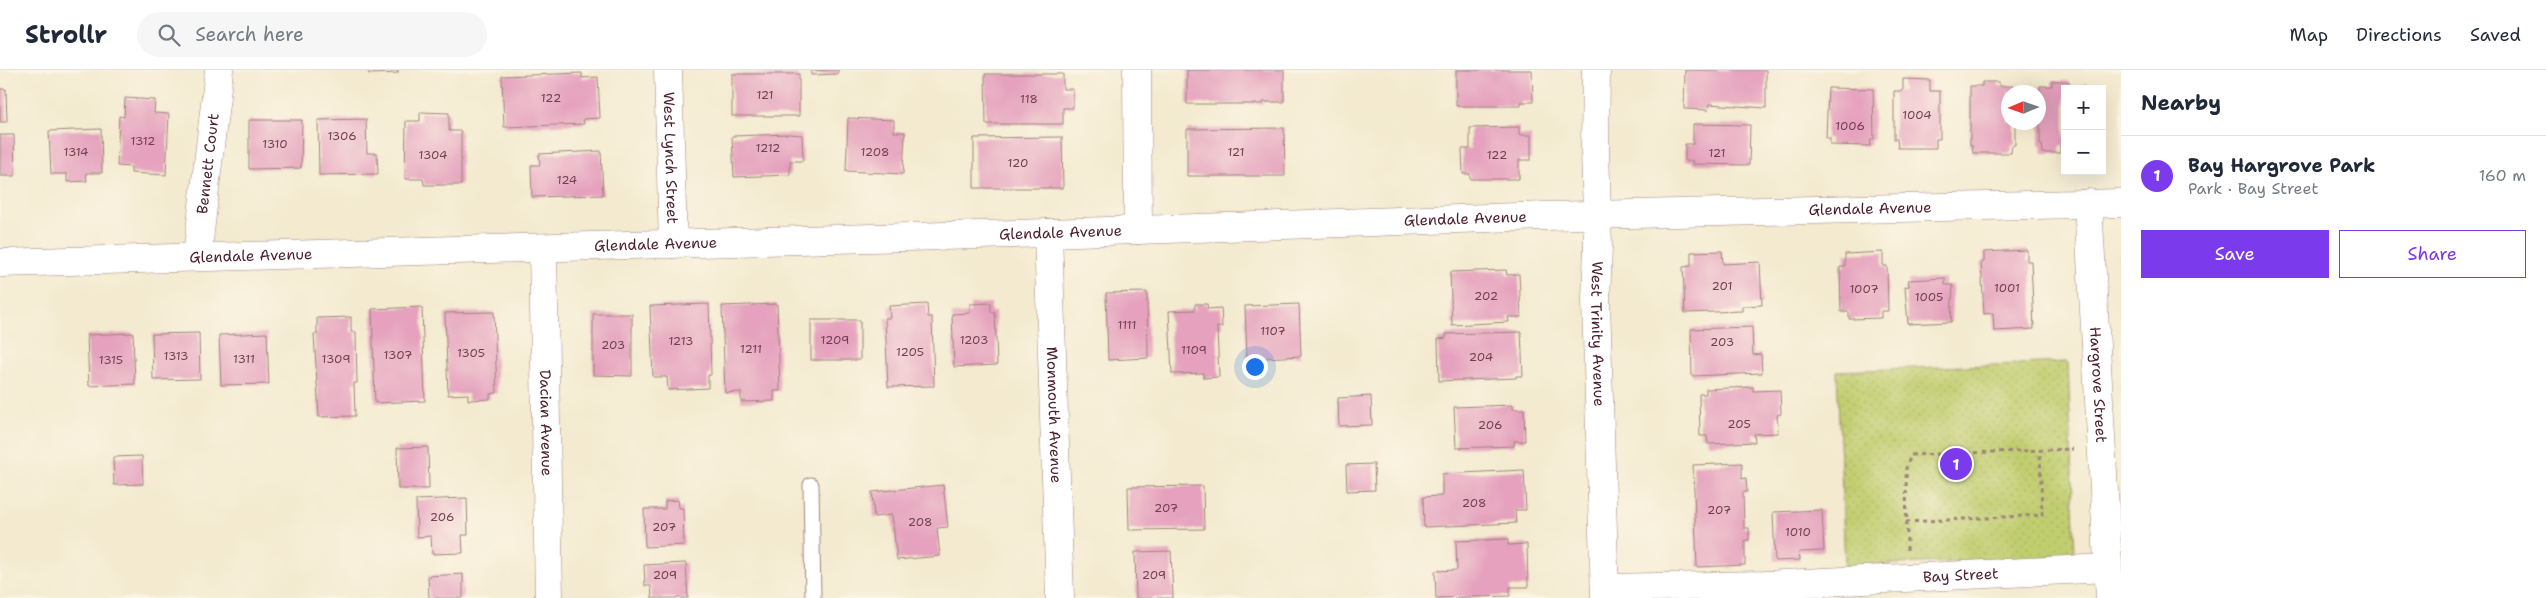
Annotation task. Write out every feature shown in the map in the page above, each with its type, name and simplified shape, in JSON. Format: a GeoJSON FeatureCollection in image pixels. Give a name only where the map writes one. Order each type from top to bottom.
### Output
{"type":"FeatureCollection","features":[{"type":"Feature","properties":{"kind":"street","name":"Bennett Court"},"geometry":{"type":"LineString","coordinates":[[197,257],[219,70]]}},
{"type":"Feature","properties":{"kind":"street","name":"West Lynch Street"},"geometry":{"type":"LineString","coordinates":[[668,70],[673,244]]}},
{"type":"Feature","properties":{"kind":"street"},"geometry":{"type":"LineString","coordinates":[[1137,70],[1138,230]]}},
{"type":"Feature","properties":{"kind":"street","name":"West Trinity Avenue"},"geometry":{"type":"LineString","coordinates":[[1596,70],[1596,300],[1605,593]]}},
{"type":"Feature","properties":{"kind":"street","name":"Hargrove Street"},"geometry":{"type":"LineString","coordinates":[[2088,203],[2110,598]]}},
{"type":"Feature","properties":{"kind":"street","name":"Glendale Avenue"},"geometry":{"type":"LineString","coordinates":[[0,263],[1597,215],[2121,203]]}},
{"type":"Feature","properties":{"kind":"street","name":"Monmouth Avenue"},"geometry":{"type":"LineString","coordinates":[[1048,233],[1060,598]]}},
{"type":"Feature","properties":{"kind":"street","name":"Dacian Avenue"},"geometry":{"type":"LineString","coordinates":[[543,248],[549,598]]}},
{"type":"Feature","properties":{"kind":"street","name":"Bay Street"},"geometry":{"type":"LineString","coordinates":[[1605,593],[2108,568]]}},
{"type":"Feature","properties":{"kind":"lane"},"geometry":{"type":"LineString","coordinates":[[810,485],[813,598]]}},
{"type":"Feature","properties":{"kind":"path"},"geometry":{"type":"LineString","coordinates":[[1908,556],[1906,468],[1911,455],[2101,447]]}},
{"type":"Feature","properties":{"kind":"path"},"geometry":{"type":"LineString","coordinates":[[1906,522],[2042,515],[2040,450]]}},
{"type":"Feature","properties":{"kind":"green space"},"geometry":{"type":"Polygon","coordinates":[[[2068,362],[2075,557],[1845,566],[1837,371],[2068,362]]]}},
{"type":"Feature","properties":{"kind":"building"},"geometry":{"type":"Polygon","coordinates":[[[369,70],[398,70],[398,73],[369,74],[369,70]]]}},
{"type":"Feature","properties":{"kind":"building"},"geometry":{"type":"Polygon","coordinates":[[[811,70],[838,70],[838,74],[811,75],[811,70]]]}},
{"type":"Feature","properties":{"kind":"building"},"geometry":{"type":"Polygon","coordinates":[[[1187,70],[1284,70],[1284,102],[1263,102],[1263,104],[1187,104],[1187,70]]]}},
{"type":"Feature","properties":{"kind":"building"},"geometry":{"type":"Polygon","coordinates":[[[1456,70],[1532,70],[1533,102],[1521,102],[1521,106],[1456,106],[1456,70]]]}},
{"type":"Feature","properties":{"kind":"building"},"geometry":{"type":"Polygon","coordinates":[[[1685,70],[1766,70],[1766,108],[1709,104],[1708,110],[1684,109],[1685,70]]]}},
{"type":"Feature","properties":{"kind":"building"},"geometry":{"type":"Polygon","coordinates":[[[582,73],[582,78],[598,77],[600,118],[583,119],[584,124],[504,127],[502,76],[582,73]]]}},
{"type":"Feature","properties":{"kind":"building"},"geometry":{"type":"Polygon","coordinates":[[[732,74],[799,74],[799,116],[732,116],[732,74]]]}},
{"type":"Feature","properties":{"kind":"building"},"geometry":{"type":"Polygon","coordinates":[[[985,74],[1063,74],[1063,89],[1073,89],[1073,108],[1063,108],[1063,124],[986,124],[985,74]]]}},
{"type":"Feature","properties":{"kind":"building"},"geometry":{"type":"Polygon","coordinates":[[[1903,79],[1930,80],[1930,91],[1940,91],[1940,139],[1936,139],[1936,148],[1898,148],[1897,139],[1894,139],[1894,91],[1903,91],[1903,79]]]}},
{"type":"Feature","properties":{"kind":"building"},"geometry":{"type":"Polygon","coordinates":[[[2052,81],[2069,81],[2069,85],[2061,85],[2060,153],[2043,153],[2042,145],[2040,145],[2040,130],[2046,130],[2046,86],[2052,86],[2052,81]]]}},
{"type":"Feature","properties":{"kind":"building"},"geometry":{"type":"Polygon","coordinates":[[[1982,82],[1999,82],[1999,86],[2001,86],[2001,130],[2015,130],[2015,145],[2012,145],[2011,153],[1973,153],[1972,145],[1970,145],[1970,86],[1982,86],[1982,82]]]}},
{"type":"Feature","properties":{"kind":"building"},"geometry":{"type":"Polygon","coordinates":[[[1828,88],[1873,89],[1874,139],[1871,139],[1870,146],[1830,145],[1830,138],[1826,138],[1828,88]]]}},
{"type":"Feature","properties":{"kind":"building"},"geometry":{"type":"Polygon","coordinates":[[[0,89],[6,89],[7,122],[0,122],[0,89]]]}},
{"type":"Feature","properties":{"kind":"building"},"geometry":{"type":"Polygon","coordinates":[[[125,98],[155,100],[154,113],[169,114],[166,175],[131,173],[131,167],[117,166],[119,116],[124,117],[125,98]]]}},
{"type":"Feature","properties":{"kind":"building"},"geometry":{"type":"Polygon","coordinates":[[[420,112],[449,113],[449,131],[461,131],[461,185],[424,185],[423,179],[405,179],[406,121],[420,121],[420,112]]]}},
{"type":"Feature","properties":{"kind":"building"},"geometry":{"type":"Polygon","coordinates":[[[848,118],[894,120],[894,132],[905,132],[903,174],[846,171],[848,118]]]}},
{"type":"Feature","properties":{"kind":"building"},"geometry":{"type":"Polygon","coordinates":[[[366,119],[367,153],[377,153],[378,174],[319,175],[318,120],[366,119]]]}},
{"type":"Feature","properties":{"kind":"building"},"geometry":{"type":"Polygon","coordinates":[[[249,120],[302,120],[301,168],[249,169],[249,120]]]}},
{"type":"Feature","properties":{"kind":"building"},"geometry":{"type":"Polygon","coordinates":[[[1693,124],[1750,125],[1749,165],[1692,164],[1693,161],[1685,161],[1685,144],[1693,144],[1693,124]]]}},
{"type":"Feature","properties":{"kind":"building"},"geometry":{"type":"Polygon","coordinates":[[[1519,127],[1519,135],[1531,135],[1531,160],[1519,160],[1519,179],[1470,179],[1470,174],[1463,174],[1462,149],[1470,149],[1470,128],[1519,127]]]}},
{"type":"Feature","properties":{"kind":"building"},"geometry":{"type":"Polygon","coordinates":[[[1284,128],[1285,176],[1187,176],[1187,129],[1284,128]]]}},
{"type":"Feature","properties":{"kind":"building"},"geometry":{"type":"Polygon","coordinates":[[[101,129],[102,173],[86,173],[87,181],[67,182],[67,174],[51,174],[49,131],[101,129]]]}},
{"type":"Feature","properties":{"kind":"building"},"geometry":{"type":"Polygon","coordinates":[[[0,135],[14,135],[15,176],[0,176],[0,135]]]}},
{"type":"Feature","properties":{"kind":"building"},"geometry":{"type":"Polygon","coordinates":[[[802,135],[803,161],[790,161],[790,175],[734,177],[732,136],[802,135]]]}},
{"type":"Feature","properties":{"kind":"building"},"geometry":{"type":"Polygon","coordinates":[[[1062,137],[1063,188],[974,188],[974,138],[1062,137]]]}},
{"type":"Feature","properties":{"kind":"building"},"geometry":{"type":"Polygon","coordinates":[[[601,151],[603,195],[532,197],[531,165],[540,165],[539,154],[601,151]]]}},
{"type":"Feature","properties":{"kind":"building"},"geometry":{"type":"Polygon","coordinates":[[[2027,250],[2027,261],[2031,261],[2034,329],[1994,331],[1993,313],[1984,314],[1981,262],[1984,262],[1984,252],[2027,250]]]}},
{"type":"Feature","properties":{"kind":"building"},"geometry":{"type":"Polygon","coordinates":[[[1722,251],[1723,264],[1760,262],[1762,305],[1742,306],[1742,311],[1685,313],[1683,267],[1691,266],[1691,252],[1722,251]]]}},
{"type":"Feature","properties":{"kind":"building"},"geometry":{"type":"Polygon","coordinates":[[[1883,252],[1883,266],[1887,266],[1888,311],[1881,311],[1881,318],[1849,319],[1849,312],[1841,312],[1840,267],[1845,267],[1845,254],[1883,252]]]}},
{"type":"Feature","properties":{"kind":"building"},"geometry":{"type":"Polygon","coordinates":[[[1506,270],[1507,275],[1519,274],[1521,317],[1508,317],[1509,322],[1452,325],[1450,272],[1506,270]]]}},
{"type":"Feature","properties":{"kind":"building"},"geometry":{"type":"Polygon","coordinates":[[[1945,278],[1945,285],[1953,285],[1951,322],[1908,324],[1905,287],[1909,286],[1908,280],[1945,278]]]}},
{"type":"Feature","properties":{"kind":"building"},"geometry":{"type":"Polygon","coordinates":[[[1147,292],[1148,358],[1108,360],[1106,293],[1147,292]]]}},
{"type":"Feature","properties":{"kind":"building"},"geometry":{"type":"Polygon","coordinates":[[[991,303],[991,312],[995,312],[997,365],[954,367],[952,314],[970,313],[970,304],[991,303]]]}},
{"type":"Feature","properties":{"kind":"building"},"geometry":{"type":"Polygon","coordinates":[[[709,304],[711,375],[708,375],[708,388],[668,390],[667,377],[653,377],[650,306],[709,304]]]}},
{"type":"Feature","properties":{"kind":"building"},"geometry":{"type":"Polygon","coordinates":[[[777,304],[780,391],[774,391],[774,401],[741,402],[741,392],[725,393],[722,306],[777,304]]]}},
{"type":"Feature","properties":{"kind":"building"},"geometry":{"type":"Polygon","coordinates":[[[927,304],[928,317],[932,317],[934,386],[888,387],[885,318],[890,318],[889,306],[927,304]]]}},
{"type":"Feature","properties":{"kind":"building"},"geometry":{"type":"Polygon","coordinates":[[[1195,304],[1207,304],[1208,309],[1221,308],[1222,327],[1217,327],[1219,377],[1203,378],[1203,373],[1172,374],[1169,311],[1195,310],[1195,304]]]}},
{"type":"Feature","properties":{"kind":"building"},"geometry":{"type":"Polygon","coordinates":[[[1299,304],[1301,356],[1247,359],[1245,306],[1299,304]]]}},
{"type":"Feature","properties":{"kind":"building"},"geometry":{"type":"Polygon","coordinates":[[[422,307],[425,401],[375,403],[372,309],[422,307]]]}},
{"type":"Feature","properties":{"kind":"building"},"geometry":{"type":"Polygon","coordinates":[[[494,312],[497,393],[490,394],[490,399],[468,400],[468,394],[448,395],[445,313],[494,312]]]}},
{"type":"Feature","properties":{"kind":"building"},"geometry":{"type":"Polygon","coordinates":[[[593,314],[632,314],[632,376],[593,375],[593,314]]]}},
{"type":"Feature","properties":{"kind":"building"},"geometry":{"type":"Polygon","coordinates":[[[351,317],[351,332],[356,332],[357,383],[354,383],[355,416],[319,417],[314,334],[317,334],[317,318],[351,317]]]}},
{"type":"Feature","properties":{"kind":"building"},"geometry":{"type":"Polygon","coordinates":[[[811,320],[860,320],[860,360],[811,360],[811,320]]]}},
{"type":"Feature","properties":{"kind":"building"},"geometry":{"type":"Polygon","coordinates":[[[1752,327],[1753,355],[1761,354],[1762,373],[1692,376],[1691,329],[1752,327]]]}},
{"type":"Feature","properties":{"kind":"building"},"geometry":{"type":"Polygon","coordinates":[[[1521,332],[1523,376],[1516,376],[1516,378],[1439,381],[1438,339],[1446,338],[1446,334],[1521,332]]]}},
{"type":"Feature","properties":{"kind":"building"},"geometry":{"type":"Polygon","coordinates":[[[133,333],[135,384],[89,386],[87,335],[133,333]]]}},
{"type":"Feature","properties":{"kind":"building"},"geometry":{"type":"Polygon","coordinates":[[[199,333],[200,379],[153,380],[152,334],[199,333]]]}},
{"type":"Feature","properties":{"kind":"building"},"geometry":{"type":"Polygon","coordinates":[[[267,333],[269,384],[221,385],[219,335],[267,333]]]}},
{"type":"Feature","properties":{"kind":"building"},"geometry":{"type":"Polygon","coordinates":[[[1753,387],[1753,391],[1780,390],[1781,414],[1777,415],[1778,433],[1754,434],[1755,442],[1708,444],[1707,436],[1700,436],[1699,394],[1706,394],[1706,389],[1753,387]]]}},
{"type":"Feature","properties":{"kind":"building"},"geometry":{"type":"Polygon","coordinates":[[[1371,396],[1372,425],[1339,426],[1338,398],[1371,396]]]}},
{"type":"Feature","properties":{"kind":"building"},"geometry":{"type":"Polygon","coordinates":[[[1513,405],[1513,409],[1524,409],[1525,441],[1514,441],[1514,446],[1456,448],[1454,407],[1513,405]]]}},
{"type":"Feature","properties":{"kind":"building"},"geometry":{"type":"Polygon","coordinates":[[[428,447],[429,489],[398,489],[397,448],[428,447]]]}},
{"type":"Feature","properties":{"kind":"building"},"geometry":{"type":"Polygon","coordinates":[[[142,456],[143,484],[114,485],[113,457],[142,456]]]}},
{"type":"Feature","properties":{"kind":"building"},"geometry":{"type":"Polygon","coordinates":[[[1742,463],[1742,479],[1746,478],[1747,492],[1743,492],[1744,528],[1749,528],[1749,540],[1745,540],[1745,565],[1697,567],[1693,465],[1742,463]]]}},
{"type":"Feature","properties":{"kind":"building"},"geometry":{"type":"Polygon","coordinates":[[[1374,464],[1375,490],[1347,491],[1346,465],[1374,464]]]}},
{"type":"Feature","properties":{"kind":"building"},"geometry":{"type":"Polygon","coordinates":[[[1524,470],[1526,510],[1515,510],[1516,523],[1424,527],[1423,497],[1442,496],[1442,474],[1524,470]]]}},
{"type":"Feature","properties":{"kind":"building"},"geometry":{"type":"Polygon","coordinates":[[[943,485],[948,527],[937,528],[940,556],[897,560],[892,515],[874,517],[872,492],[943,485]]]}},
{"type":"Feature","properties":{"kind":"building"},"geometry":{"type":"Polygon","coordinates":[[[1203,486],[1204,529],[1129,530],[1128,487],[1203,486]]]}},
{"type":"Feature","properties":{"kind":"building"},"geometry":{"type":"Polygon","coordinates":[[[467,498],[468,535],[462,535],[463,553],[432,554],[431,536],[417,537],[416,500],[467,498]]]}},
{"type":"Feature","properties":{"kind":"building"},"geometry":{"type":"Polygon","coordinates":[[[678,500],[679,508],[683,508],[684,545],[645,547],[644,509],[665,509],[665,501],[678,500]]]}},
{"type":"Feature","properties":{"kind":"building"},"geometry":{"type":"Polygon","coordinates":[[[1822,510],[1824,551],[1799,552],[1800,560],[1775,561],[1773,512],[1822,510]]]}},
{"type":"Feature","properties":{"kind":"building"},"geometry":{"type":"Polygon","coordinates":[[[1508,539],[1508,545],[1527,544],[1528,587],[1510,587],[1510,596],[1436,598],[1435,571],[1457,570],[1456,541],[1508,539]]]}},
{"type":"Feature","properties":{"kind":"building"},"geometry":{"type":"Polygon","coordinates":[[[1171,551],[1173,598],[1136,598],[1135,552],[1171,551]]]}},
{"type":"Feature","properties":{"kind":"building"},"geometry":{"type":"Polygon","coordinates":[[[686,563],[688,598],[652,598],[651,586],[645,586],[644,565],[686,563]]]}},
{"type":"Feature","properties":{"kind":"building"},"geometry":{"type":"Polygon","coordinates":[[[463,574],[463,598],[429,598],[428,576],[463,574]]]}},
{"type":"Feature","properties":{"kind":"place","name":"Bay Hargrove Park"},"geometry":{"type":"Point","coordinates":[1956,464]}}]}
